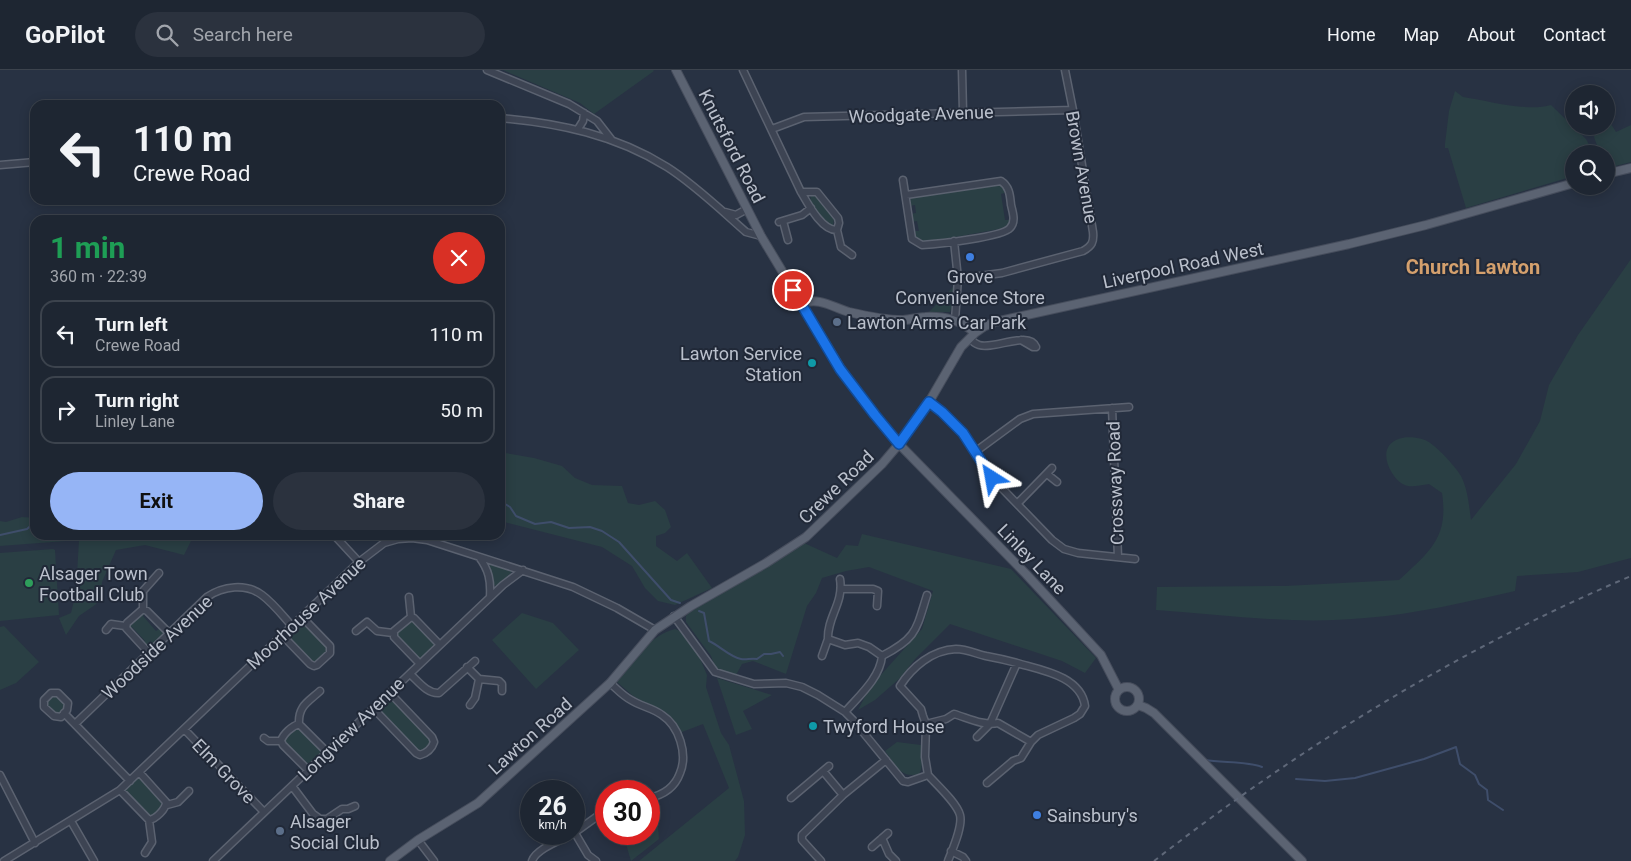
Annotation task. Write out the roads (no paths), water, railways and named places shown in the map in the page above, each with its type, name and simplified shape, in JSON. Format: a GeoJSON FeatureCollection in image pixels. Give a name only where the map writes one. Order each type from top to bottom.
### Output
{"type":"FeatureCollection","features":[{"type":"Feature","properties":{"kind":"main road","name":"Knutsford Road"},"geometry":{"type":"LineString","coordinates":[[676,70],[761,236]]}},
{"type":"Feature","properties":{"kind":"main road"},"geometry":{"type":"LineString","coordinates":[[1615,172],[1631,168]]}},
{"type":"Feature","properties":{"kind":"main road","name":"Liverpool Road West"},"geometry":{"type":"LineString","coordinates":[[972,335],[995,322],[1349,244],[1426,225],[1565,186]]}},
{"type":"Feature","properties":{"kind":"main road","name":"Linley Lane"},"geometry":{"type":"LineString","coordinates":[[761,236],[840,369],[875,415],[899,444],[1026,574],[1101,655],[1119,690]]}},
{"type":"Feature","properties":{"kind":"main road"},"geometry":{"type":"LineString","coordinates":[[802,304],[814,301],[849,312],[889,319],[904,320],[943,317],[955,320],[972,335]]}},
{"type":"Feature","properties":{"kind":"main road","name":"Crewe Road"},"geometry":{"type":"LineString","coordinates":[[674,616],[766,563],[806,537],[882,464],[899,444],[929,402],[961,347],[972,335]]}},
{"type":"Feature","properties":{"kind":"main road","name":"Lawton Road"},"geometry":{"type":"LineString","coordinates":[[390,861],[418,840],[478,803],[610,683],[655,630],[674,616]]}},
{"type":"Feature","properties":{"kind":"main road"},"geometry":{"type":"LineString","coordinates":[[1126,686],[1136,691],[1140,698],[1138,705],[1131,711],[1123,711],[1114,699],[1119,690],[1126,686]]}},
{"type":"Feature","properties":{"kind":"main road"},"geometry":{"type":"LineString","coordinates":[[1138,705],[1154,713],[1302,861]]}},
{"type":"Feature","properties":{"kind":"street"},"geometry":{"type":"LineString","coordinates":[[487,70],[569,104],[597,121],[611,139]]}},
{"type":"Feature","properties":{"kind":"street"},"geometry":{"type":"LineString","coordinates":[[743,70],[801,192],[827,228],[837,230]]}},
{"type":"Feature","properties":{"kind":"street"},"geometry":{"type":"LineString","coordinates":[[962,70],[963,112]]}},
{"type":"Feature","properties":{"kind":"street","name":"Brown Avenue"},"geometry":{"type":"LineString","coordinates":[[958,279],[1010,270],[1083,251],[1092,245],[1094,240],[1093,232],[1065,70]]}},
{"type":"Feature","properties":{"kind":"street","name":"Woodgate Avenue"},"geometry":{"type":"LineString","coordinates":[[772,129],[804,117],[1073,110]]}},
{"type":"Feature","properties":{"kind":"street"},"geometry":{"type":"LineString","coordinates":[[578,129],[583,121],[584,113]]}},
{"type":"Feature","properties":{"kind":"street"},"geometry":{"type":"LineString","coordinates":[[505,119],[578,129],[611,139],[638,151],[668,167],[746,232],[761,236]]}},
{"type":"Feature","properties":{"kind":"street"},"geometry":{"type":"LineString","coordinates":[[0,165],[30,162]]}},
{"type":"Feature","properties":{"kind":"street"},"geometry":{"type":"LineString","coordinates":[[903,180],[912,239],[922,245],[1003,232],[1009,230],[1014,220],[1008,188],[1006,184],[998,181],[906,195]]}},
{"type":"Feature","properties":{"kind":"street"},"geometry":{"type":"LineString","coordinates":[[801,192],[817,192],[838,218],[837,230],[841,247],[852,255]]}},
{"type":"Feature","properties":{"kind":"street"},"geometry":{"type":"LineString","coordinates":[[788,240],[781,222],[802,215],[811,208]]}},
{"type":"Feature","properties":{"kind":"street"},"geometry":{"type":"LineString","coordinates":[[724,212],[736,215],[747,209]]}},
{"type":"Feature","properties":{"kind":"street"},"geometry":{"type":"LineString","coordinates":[[954,241],[958,279],[955,320]]}},
{"type":"Feature","properties":{"kind":"street"},"geometry":{"type":"LineString","coordinates":[[972,335],[978,345],[987,346],[1021,340]]}},
{"type":"Feature","properties":{"kind":"street"},"geometry":{"type":"LineString","coordinates":[[929,402],[951,420],[963,433],[992,478],[1052,540],[1064,549],[1078,553],[1135,559]]}},
{"type":"Feature","properties":{"kind":"street"},"geometry":{"type":"LineString","coordinates":[[975,452],[1020,420],[1033,414],[1129,407]]}},
{"type":"Feature","properties":{"kind":"street","name":"Crossway Road"},"geometry":{"type":"LineString","coordinates":[[1112,408],[1118,557]]}},
{"type":"Feature","properties":{"kind":"street"},"geometry":{"type":"LineString","coordinates":[[1018,503],[1052,468]]}},
{"type":"Feature","properties":{"kind":"street"},"geometry":{"type":"LineString","coordinates":[[1047,474],[1057,482]]}},
{"type":"Feature","properties":{"kind":"street"},"geometry":{"type":"LineString","coordinates":[[339,540],[360,562]]}},
{"type":"Feature","properties":{"kind":"street","name":"Moorhouse Avenue"},"geometry":{"type":"LineString","coordinates":[[4,861],[120,790],[360,562],[384,543],[394,540]]}},
{"type":"Feature","properties":{"kind":"street","name":"Moorhouse Avenue"},"geometry":{"type":"LineString","coordinates":[[427,540],[572,587],[616,608],[655,630]]}},
{"type":"Feature","properties":{"kind":"street"},"geometry":{"type":"LineString","coordinates":[[479,556],[490,576],[490,598]]}},
{"type":"Feature","properties":{"kind":"street","name":"Longview Avenue"},"geometry":{"type":"LineString","coordinates":[[213,861],[490,598],[523,570]]}},
{"type":"Feature","properties":{"kind":"street"},"geometry":{"type":"LineString","coordinates":[[126,626],[143,609],[143,591],[159,573]]}},
{"type":"Feature","properties":{"kind":"street"},"geometry":{"type":"LineString","coordinates":[[822,656],[828,639],[827,628],[838,605],[841,589],[840,579]]}},
{"type":"Feature","properties":{"kind":"street","name":"Woodside Avenue"},"geometry":{"type":"LineString","coordinates":[[75,724],[207,597],[221,589],[251,589],[262,595],[292,626]]}},
{"type":"Feature","properties":{"kind":"street"},"geometry":{"type":"LineString","coordinates":[[841,589],[878,591],[877,606]]}},
{"type":"Feature","properties":{"kind":"street"},"geometry":{"type":"LineString","coordinates":[[882,656],[908,640],[916,631],[927,595]]}},
{"type":"Feature","properties":{"kind":"street"},"geometry":{"type":"LineString","coordinates":[[410,597],[411,617]]}},
{"type":"Feature","properties":{"kind":"street"},"geometry":{"type":"LineString","coordinates":[[143,609],[169,633]]}},
{"type":"Feature","properties":{"kind":"street"},"geometry":{"type":"LineString","coordinates":[[674,616],[714,672],[754,684],[786,682],[818,695],[846,712],[903,781],[908,782],[928,775]]}},
{"type":"Feature","properties":{"kind":"street"},"geometry":{"type":"LineString","coordinates":[[282,636],[314,666],[330,653],[330,646],[302,617]]}},
{"type":"Feature","properties":{"kind":"street"},"geometry":{"type":"LineString","coordinates":[[356,631],[367,622],[377,631],[393,633],[411,617]]}},
{"type":"Feature","properties":{"kind":"street"},"geometry":{"type":"LineString","coordinates":[[411,617],[440,645]]}},
{"type":"Feature","properties":{"kind":"street"},"geometry":{"type":"LineString","coordinates":[[106,630],[111,624],[126,626],[149,652]]}},
{"type":"Feature","properties":{"kind":"street"},"geometry":{"type":"LineString","coordinates":[[393,633],[394,637],[420,664]]}},
{"type":"Feature","properties":{"kind":"street"},"geometry":{"type":"LineString","coordinates":[[828,639],[845,645],[864,645],[882,656]]}},
{"type":"Feature","properties":{"kind":"street"},"geometry":{"type":"LineString","coordinates":[[948,861],[960,825],[960,815],[953,803],[928,775],[925,757],[926,724],[920,709],[897,689],[915,666],[927,658],[956,649],[1003,658],[1058,675],[1074,686],[1084,698],[1085,706],[1080,714],[1054,728],[1043,731],[1031,742],[1021,758],[1013,761],[987,783]]}},
{"type":"Feature","properties":{"kind":"street"},"geometry":{"type":"LineString","coordinates":[[846,712],[876,674],[881,666],[882,656]]}},
{"type":"Feature","properties":{"kind":"street"},"geometry":{"type":"LineString","coordinates":[[410,674],[433,694],[439,693],[475,661]]}},
{"type":"Feature","properties":{"kind":"street"},"geometry":{"type":"LineString","coordinates":[[977,737],[990,724],[1016,663]]}},
{"type":"Feature","properties":{"kind":"street"},"geometry":{"type":"LineString","coordinates":[[467,667],[479,679],[499,681],[502,684],[502,691]]}},
{"type":"Feature","properties":{"kind":"street"},"geometry":{"type":"LineString","coordinates":[[470,705],[475,698],[479,679]]}},
{"type":"Feature","properties":{"kind":"street"},"geometry":{"type":"LineString","coordinates":[[610,683],[630,700],[662,715],[672,724],[680,740],[683,766],[679,777],[670,788],[660,794]]}},
{"type":"Feature","properties":{"kind":"street"},"geometry":{"type":"LineString","coordinates":[[320,691],[300,709],[298,724],[327,752]]}},
{"type":"Feature","properties":{"kind":"street"},"geometry":{"type":"LineString","coordinates":[[373,708],[416,753],[420,755],[425,753],[434,742],[432,737],[390,693]]}},
{"type":"Feature","properties":{"kind":"street"},"geometry":{"type":"LineString","coordinates":[[64,713],[130,781]]}},
{"type":"Feature","properties":{"kind":"street"},"geometry":{"type":"LineString","coordinates":[[926,724],[946,719],[954,714],[990,724],[998,723],[1031,742]]}},
{"type":"Feature","properties":{"kind":"street"},"geometry":{"type":"LineString","coordinates":[[281,741],[282,737],[294,725],[298,724]]}},
{"type":"Feature","properties":{"kind":"street","name":"Elm Grove"},"geometry":{"type":"LineString","coordinates":[[184,729],[264,812]]}},
{"type":"Feature","properties":{"kind":"street"},"geometry":{"type":"LineString","coordinates":[[264,738],[268,741],[281,741],[308,770]]}},
{"type":"Feature","properties":{"kind":"street"},"geometry":{"type":"LineString","coordinates":[[821,861],[798,837],[886,760]]}},
{"type":"Feature","properties":{"kind":"street"},"geometry":{"type":"LineString","coordinates":[[791,798],[829,766]]}},
{"type":"Feature","properties":{"kind":"street"},"geometry":{"type":"LineString","coordinates":[[823,771],[843,796]]}},
{"type":"Feature","properties":{"kind":"street"},"geometry":{"type":"LineString","coordinates":[[139,772],[167,805]]}},
{"type":"Feature","properties":{"kind":"street"},"geometry":{"type":"LineString","coordinates":[[0,775],[35,843]]}},
{"type":"Feature","properties":{"kind":"street"},"geometry":{"type":"LineString","coordinates":[[292,786],[313,814],[320,820],[327,819],[342,809],[348,810],[355,806]]}},
{"type":"Feature","properties":{"kind":"street"},"geometry":{"type":"LineString","coordinates":[[120,790],[149,820],[152,842],[145,853]]}},
{"type":"Feature","properties":{"kind":"street"},"geometry":{"type":"LineString","coordinates":[[149,820],[153,819],[167,805],[178,802],[189,791]]}},
{"type":"Feature","properties":{"kind":"street"},"geometry":{"type":"LineString","coordinates":[[71,821],[94,861]]}},
{"type":"Feature","properties":{"kind":"street"},"geometry":{"type":"LineString","coordinates":[[872,846],[885,836],[890,854],[896,861]]}},
{"type":"Feature","properties":{"kind":"street"},"geometry":{"type":"LineString","coordinates":[[418,840],[434,861]]}},
{"type":"Feature","properties":{"kind":"street"},"geometry":{"type":"LineString","coordinates":[[532,861],[533,857],[540,851],[551,845]]}},
{"type":"Feature","properties":{"kind":"street"},"geometry":{"type":"LineString","coordinates":[[582,845],[588,855],[596,861]]}},
{"type":"Feature","properties":{"kind":"street"},"geometry":{"type":"LineString","coordinates":[[951,851],[963,857],[966,861]]}},
{"type":"Feature","properties":{"kind":"waterway"},"geometry":{"type":"LineString","coordinates":[[505,504],[510,507],[516,516],[535,524],[551,522],[569,528],[590,527],[602,531],[619,542],[671,600],[680,603]]}},
{"type":"Feature","properties":{"kind":"waterway"},"geometry":{"type":"LineString","coordinates":[[0,535],[27,529],[30,526]]}},
{"type":"Feature","properties":{"kind":"waterway"},"geometry":{"type":"LineString","coordinates":[[699,611],[704,613],[709,641],[733,656],[743,659],[757,659],[764,654],[780,652],[783,656]]}},
{"type":"Feature","properties":{"kind":"waterway"},"geometry":{"type":"LineString","coordinates":[[1296,779],[1325,781],[1355,778],[1424,759],[1456,747],[1460,764],[1475,775],[1479,784],[1487,790],[1488,800],[1503,810]]}},
{"type":"Feature","properties":{"kind":"waterway"},"geometry":{"type":"LineString","coordinates":[[1205,760],[1262,767]]}},
{"type":"Feature","properties":{"kind":"railway"},"geometry":{"type":"LineString","coordinates":[[1154,861],[1266,779],[1384,703],[1505,635],[1631,576]]}},
{"type":"Feature","properties":{"kind":"place","name":"Grove Convenience Store"},"geometry":{"type":"Point","coordinates":[970,257]}},
{"type":"Feature","properties":{"kind":"place","name":"Lawton Arms Car Park"},"geometry":{"type":"Point","coordinates":[837,322]}},
{"type":"Feature","properties":{"kind":"place","name":"Lawton Service Station"},"geometry":{"type":"Point","coordinates":[812,363]}},
{"type":"Feature","properties":{"kind":"place","name":"Alsager Town Football Club"},"geometry":{"type":"Point","coordinates":[29,583]}},
{"type":"Feature","properties":{"kind":"place","name":"Twyford House"},"geometry":{"type":"Point","coordinates":[813,726]}},
{"type":"Feature","properties":{"kind":"place","name":"Sainsbury's"},"geometry":{"type":"Point","coordinates":[1037,815]}},
{"type":"Feature","properties":{"kind":"place","name":"Alsager Social Club"},"geometry":{"type":"Point","coordinates":[280,831]}},
{"type":"Feature","properties":{"kind":"district","name":"Church Lawton"},"geometry":{"type":"Point","coordinates":[1473,267]}}]}
